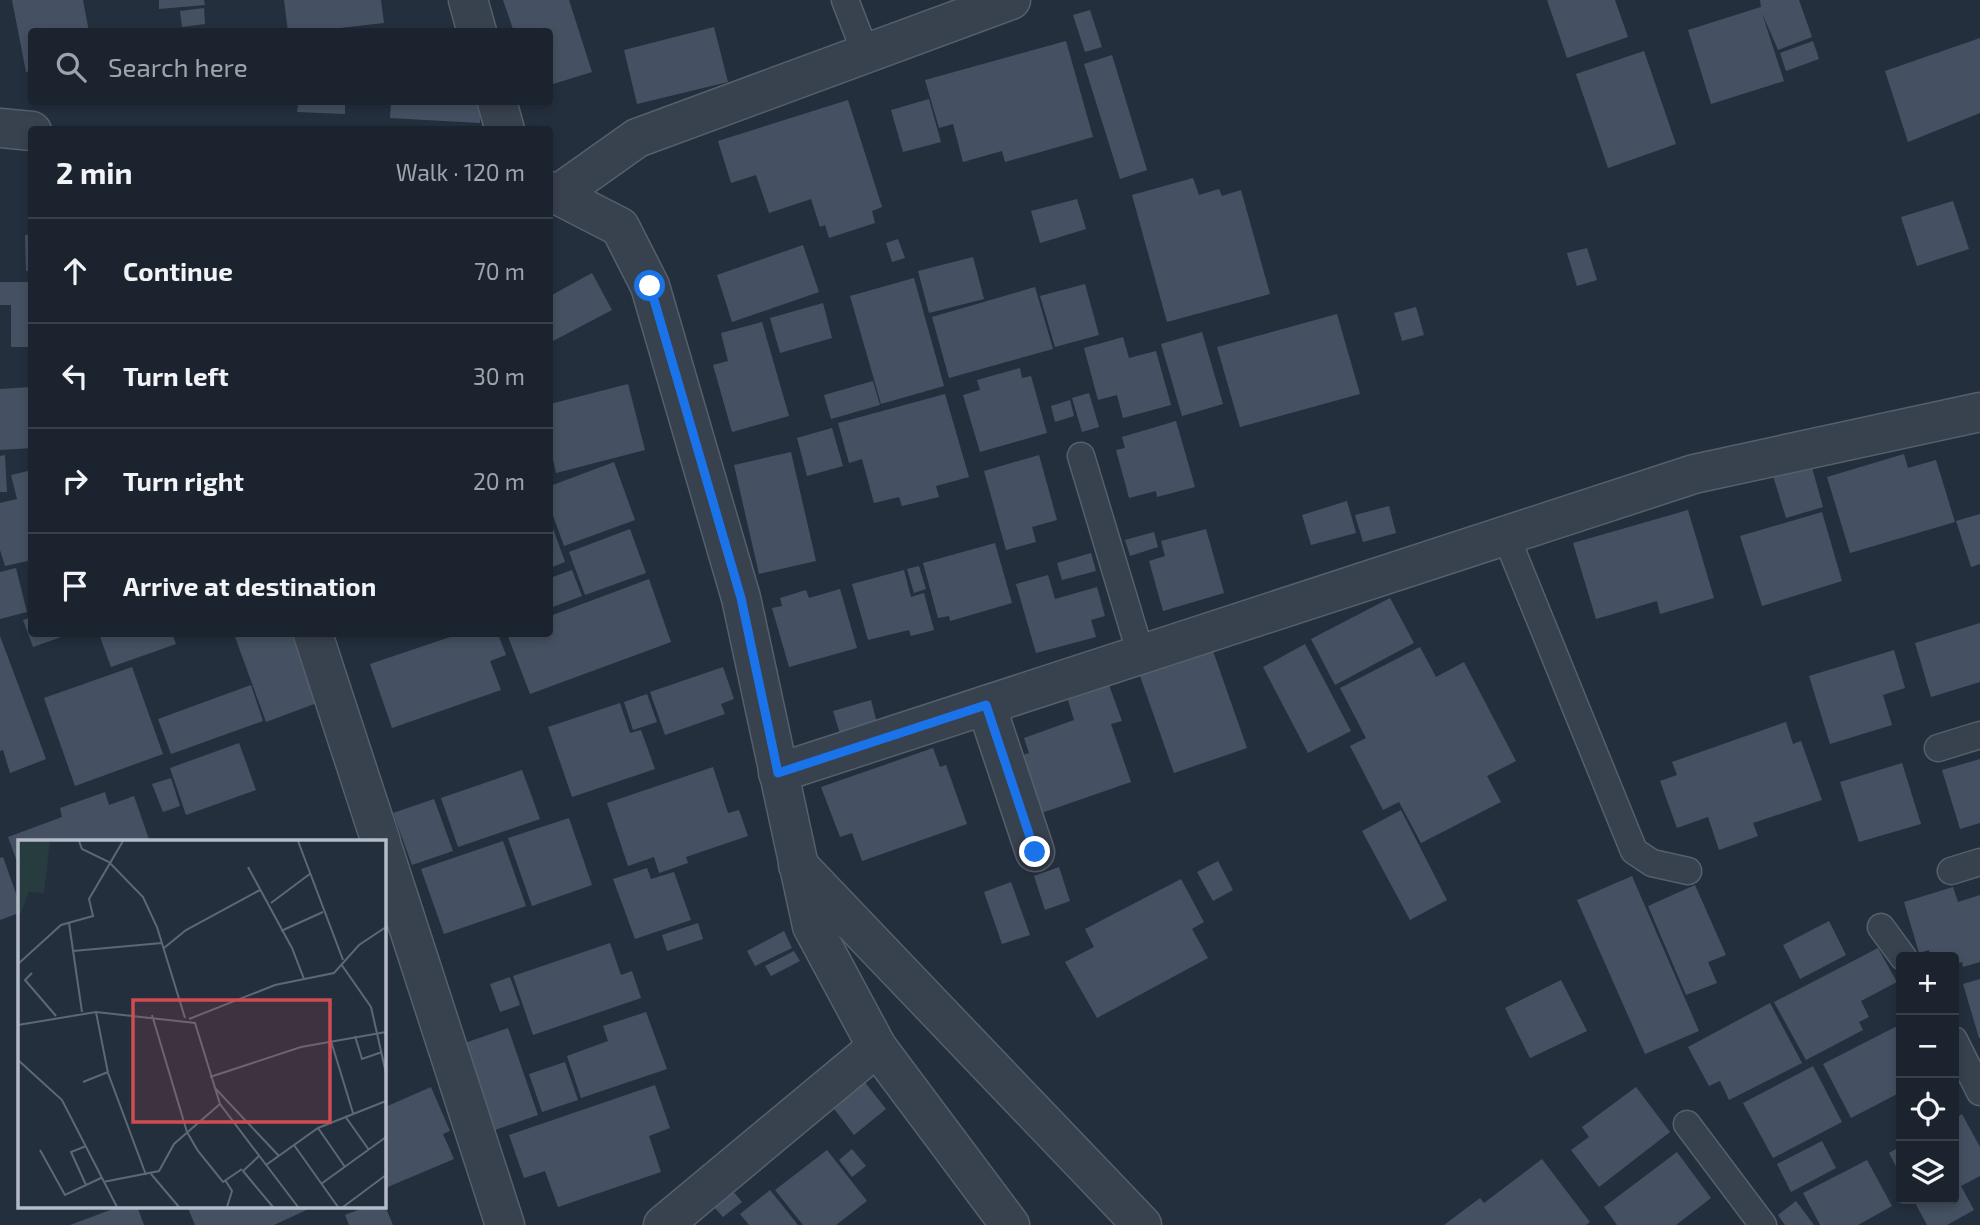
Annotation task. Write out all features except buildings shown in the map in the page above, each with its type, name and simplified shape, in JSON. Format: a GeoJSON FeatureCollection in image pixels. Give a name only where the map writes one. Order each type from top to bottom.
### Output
{"type":"FeatureCollection","features":[{"type":"Feature","properties":{"kind":"street"},"geometry":{"type":"LineString","coordinates":[[468,0],[476,28]]}},
{"type":"Feature","properties":{"kind":"street"},"geometry":{"type":"LineString","coordinates":[[1010,1225],[877,1047],[811,926],[741,598],[650,286],[620,227],[554,193],[637,138],[1011,0]]}},
{"type":"Feature","properties":{"kind":"street"},"geometry":{"type":"LineString","coordinates":[[498,105],[504,126]]}},
{"type":"Feature","properties":{"kind":"street"},"geometry":{"type":"LineString","coordinates":[[0,128],[28,131]]}},
{"type":"Feature","properties":{"kind":"street"},"geometry":{"type":"LineString","coordinates":[[778,773],[1694,474],[1980,412]]}},
{"type":"Feature","properties":{"kind":"street"},"geometry":{"type":"LineString","coordinates":[[314,637],[380,840]]}},
{"type":"Feature","properties":{"kind":"street"},"geometry":{"type":"LineString","coordinates":[[986,705],[1035,852]]}},
{"type":"Feature","properties":{"kind":"street"},"geometry":{"type":"LineString","coordinates":[[385,855],[505,1225]]}},
{"type":"Feature","properties":{"kind":"street"},"geometry":{"type":"LineString","coordinates":[[798,864],[1142,1225]]}},
{"type":"Feature","properties":{"kind":"street"},"geometry":{"type":"LineString","coordinates":[[663,1225],[877,1047]]}},
{"type":"Feature","properties":{"kind":"lane"},"geometry":{"type":"LineString","coordinates":[[845,0],[866,54]]}},
{"type":"Feature","properties":{"kind":"lane"},"geometry":{"type":"LineString","coordinates":[[1082,456],[1141,655]]}},
{"type":"Feature","properties":{"kind":"lane"},"geometry":{"type":"LineString","coordinates":[[1506,536],[1634,851],[1652,863],[1688,871]]}},
{"type":"Feature","properties":{"kind":"lane"},"geometry":{"type":"LineString","coordinates":[[1938,748],[1980,735]]}},
{"type":"Feature","properties":{"kind":"lane"},"geometry":{"type":"LineString","coordinates":[[1951,871],[1980,862]]}},
{"type":"Feature","properties":{"kind":"lane"},"geometry":{"type":"LineString","coordinates":[[1881,927],[1899,952]]}},
{"type":"Feature","properties":{"kind":"lane"},"geometry":{"type":"LineString","coordinates":[[1959,1050],[1980,1092]]}},
{"type":"Feature","properties":{"kind":"lane"},"geometry":{"type":"LineString","coordinates":[[1687,1124],[1763,1225]]}},
{"type":"Feature","properties":{"kind":"route"},"geometry":{"type":"LineString","coordinates":[[650,286],[741,598],[778,773],[986,705],[1035,852]]}}]}
